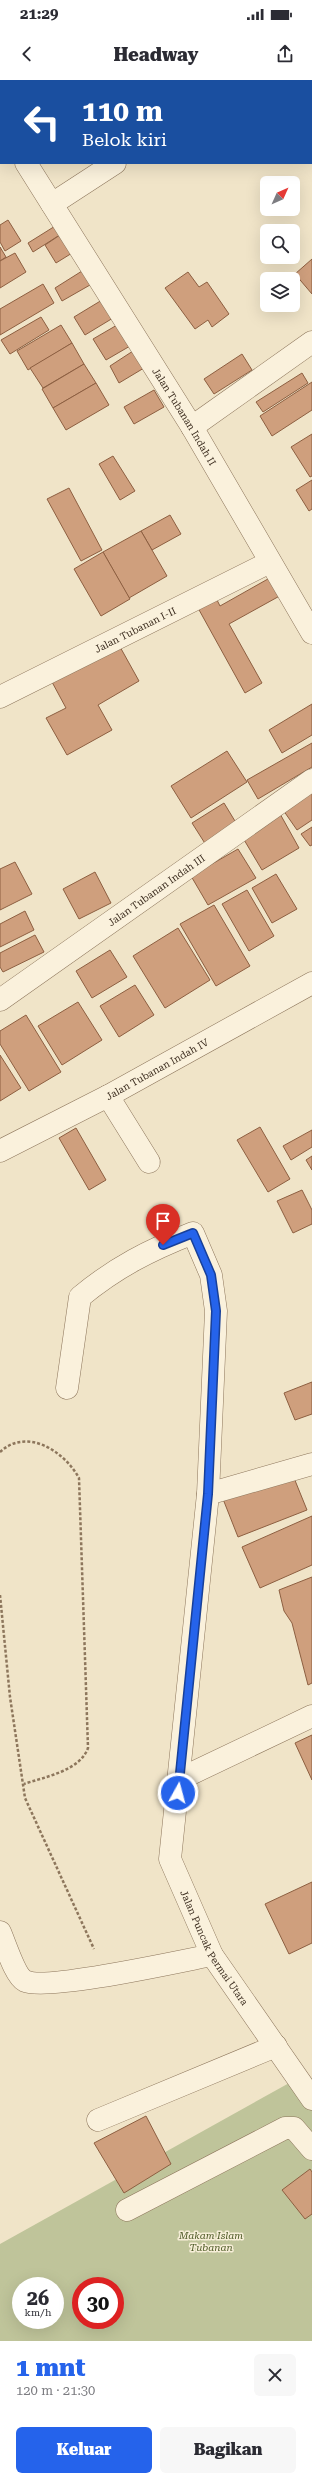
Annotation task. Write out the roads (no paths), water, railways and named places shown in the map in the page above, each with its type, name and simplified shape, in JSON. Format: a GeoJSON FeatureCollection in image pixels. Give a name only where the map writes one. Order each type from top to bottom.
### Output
{"type":"FeatureCollection","features":[{"type":"Feature","properties":{"kind":"street","name":"Jalan Tubanan Indah II"},"geometry":{"type":"LineString","coordinates":[[27,164],[192,427],[312,633]]}},
{"type":"Feature","properties":{"kind":"street"},"geometry":{"type":"LineString","coordinates":[[52,204],[113,164]]}},
{"type":"Feature","properties":{"kind":"street"},"geometry":{"type":"LineString","coordinates":[[192,427],[312,342]]}},
{"type":"Feature","properties":{"kind":"street","name":"Jalan Tubanan I-II"},"geometry":{"type":"LineString","coordinates":[[0,697],[270,562]]}},
{"type":"Feature","properties":{"kind":"street","name":"Jalan Tubanan Indah III"},"geometry":{"type":"LineString","coordinates":[[0,1000],[312,780]]}},
{"type":"Feature","properties":{"kind":"street","name":"Jalan Tubanan Indah IV"},"geometry":{"type":"LineString","coordinates":[[0,1150],[108,1096],[312,983]]}},
{"type":"Feature","properties":{"kind":"street"},"geometry":{"type":"LineString","coordinates":[[108,1096],[149,1162]]}},
{"type":"Feature","properties":{"kind":"street","name":"Jalan Puncak Permai Utara"},"geometry":{"type":"LineString","coordinates":[[67,1388],[80,1297],[107,1275],[163,1245],[193,1233],[211,1275],[216,1311],[208,1494],[180,1779],[170,1859],[212,1955],[312,2099]]}},
{"type":"Feature","properties":{"kind":"street"},"geometry":{"type":"LineString","coordinates":[[208,1494],[312,1464]]}},
{"type":"Feature","properties":{"kind":"street"},"geometry":{"type":"LineString","coordinates":[[180,1779],[312,1716]]}},
{"type":"Feature","properties":{"kind":"street"},"geometry":{"type":"LineString","coordinates":[[0,1932],[18,1975],[25,1981],[43,1983],[105,1975],[212,1955]]}},
{"type":"Feature","properties":{"kind":"street"},"geometry":{"type":"LineString","coordinates":[[98,2120],[276,2046]]}},
{"type":"Feature","properties":{"kind":"street"},"geometry":{"type":"LineString","coordinates":[[127,2210],[285,2128],[294,2128],[312,2149]]}},
{"type":"Feature","properties":{"kind":"park label","name":"Makam Islam Tubanan"},"geometry":{"type":"Point","coordinates":[211,2240]}}]}
